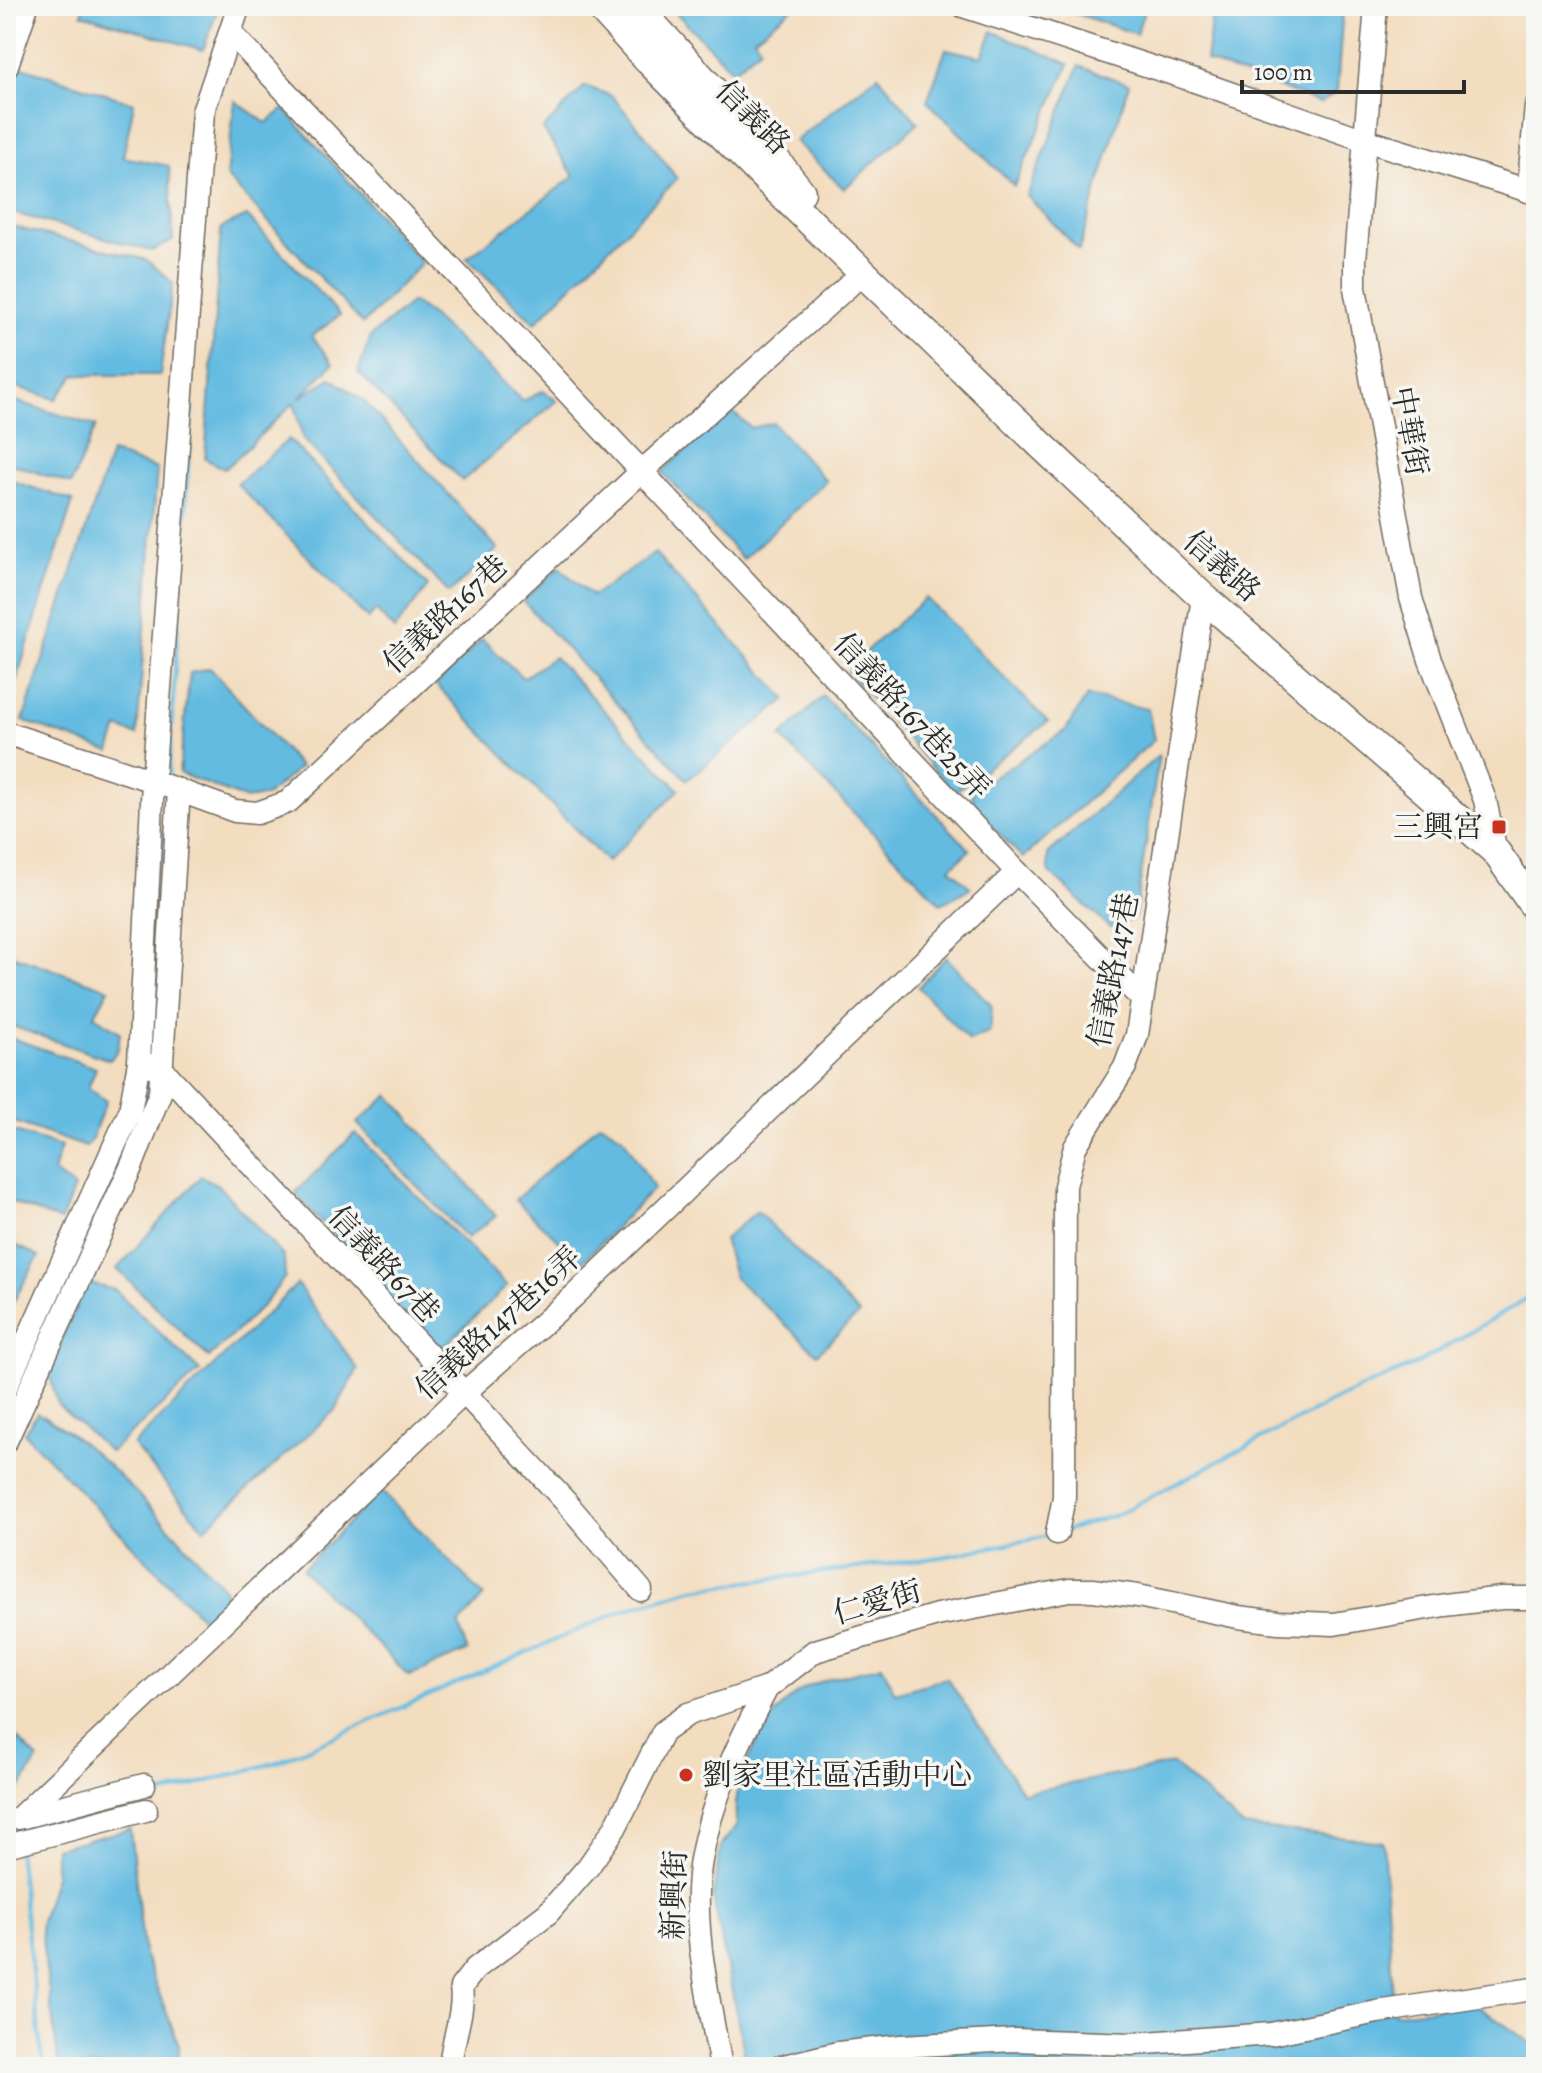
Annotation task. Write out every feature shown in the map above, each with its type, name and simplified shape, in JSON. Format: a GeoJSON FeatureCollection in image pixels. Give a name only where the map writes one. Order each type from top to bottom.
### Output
{"type":"FeatureCollection","features":[{"type":"Feature","properties":{"kind":"main road","name":"信義路"},"geometry":{"type":"LineString","coordinates":[[599,6],[754,167],[1040,444],[1203,597],[1496,852],[1536,909]]}},
{"type":"Feature","properties":{"kind":"main road","name":"信義路"},"geometry":{"type":"LineString","coordinates":[[636,6],[771,154],[864,272]]}},
{"type":"Feature","properties":{"kind":"street"},"geometry":{"type":"LineString","coordinates":[[6,68],[27,6]]}},
{"type":"Feature","properties":{"kind":"street"},"geometry":{"type":"LineString","coordinates":[[6,1387],[130,1111],[139,1062],[165,785],[203,112],[239,6]]}},
{"type":"Feature","properties":{"kind":"street"},"geometry":{"type":"LineString","coordinates":[[963,6],[1365,140],[1532,192],[1536,107]]}},
{"type":"Feature","properties":{"kind":"street","name":"中華街"},"geometry":{"type":"LineString","coordinates":[[1376,6],[1355,288],[1411,598],[1430,660],[1485,800],[1496,852]]}},
{"type":"Feature","properties":{"kind":"street","name":"信義路167巷25弄"},"geometry":{"type":"LineString","coordinates":[[230,32],[1017,872],[1142,999]]}},
{"type":"Feature","properties":{"kind":"street","name":"信義路167巷"},"geometry":{"type":"LineString","coordinates":[[6,733],[235,811],[257,813],[288,802],[641,472],[864,272]]}},
{"type":"Feature","properties":{"kind":"street","name":"信義路147巷"},"geometry":{"type":"LineString","coordinates":[[1057,1533],[1064,1497],[1065,1186],[1075,1147],[1125,1067],[1137,1035],[1203,597]]}},
{"type":"Feature","properties":{"kind":"street"},"geometry":{"type":"LineString","coordinates":[[6,1441],[132,1165],[160,1093],[163,1070],[165,785]]}},
{"type":"Feature","properties":{"kind":"street","name":"信義路147巷16弄"},"geometry":{"type":"LineString","coordinates":[[12,1820],[464,1393],[574,1296],[1017,872]]}},
{"type":"Feature","properties":{"kind":"street","name":"信義路67巷"},"geometry":{"type":"LineString","coordinates":[[139,1062],[163,1070],[565,1501],[641,1590]]}},
{"type":"Feature","properties":{"kind":"street","name":"仁愛街"},"geometry":{"type":"LineString","coordinates":[[450,2067],[452,2042],[463,2003],[461,1987],[475,1969],[548,1913],[588,1867],[615,1828],[663,1732],[688,1714],[767,1688],[815,1651],[937,1615],[1069,1590],[1138,1596],[1251,1619],[1334,1624],[1445,1605],[1502,1598],[1536,1598]]}},
{"type":"Feature","properties":{"kind":"street","name":"新興街"},"geometry":{"type":"LineString","coordinates":[[721,2067],[702,1959],[701,1860],[718,1797],[735,1751],[767,1688]]}},
{"type":"Feature","properties":{"kind":"street"},"geometry":{"type":"LineString","coordinates":[[12,1820],[144,1785]]}},
{"type":"Feature","properties":{"kind":"street"},"geometry":{"type":"LineString","coordinates":[[6,1846],[146,1810]]}},
{"type":"Feature","properties":{"kind":"street"},"geometry":{"type":"LineString","coordinates":[[780,2067],[838,2053],[901,2046],[1014,2040],[1132,2044],[1271,2034],[1377,2012],[1533,1989]]}},
{"type":"Feature","properties":{"kind":"water"},"geometry":{"type":"Polygon","coordinates":[[[84,6],[219,6],[203,50],[82,14],[84,6]]]}},
{"type":"Feature","properties":{"kind":"water"},"geometry":{"type":"Polygon","coordinates":[[[669,6],[795,6],[754,38],[761,47],[733,71],[669,6]]]}},
{"type":"Feature","properties":{"kind":"water"},"geometry":{"type":"Polygon","coordinates":[[[1053,6],[1146,6],[1136,34],[1053,6]]]}},
{"type":"Feature","properties":{"kind":"water"},"geometry":{"type":"Polygon","coordinates":[[[1213,6],[1343,6],[1337,91],[1321,103],[1206,61],[1213,6]]]}},
{"type":"Feature","properties":{"kind":"water"},"geometry":{"type":"Polygon","coordinates":[[[992,31],[1069,64],[1014,186],[927,101],[946,49],[982,57],[992,31]]]}},
{"type":"Feature","properties":{"kind":"water"},"geometry":{"type":"Polygon","coordinates":[[[19,66],[134,103],[123,157],[169,166],[173,240],[152,251],[6,211],[6,105],[19,66]]]}},
{"type":"Feature","properties":{"kind":"water"},"geometry":{"type":"Polygon","coordinates":[[[1079,66],[1129,84],[1079,250],[1027,196],[1079,66]]]}},
{"type":"Feature","properties":{"kind":"water"},"geometry":{"type":"Polygon","coordinates":[[[878,75],[918,123],[844,189],[795,141],[878,75]]]}},
{"type":"Feature","properties":{"kind":"water"},"geometry":{"type":"Polygon","coordinates":[[[585,86],[612,96],[677,179],[535,323],[467,258],[574,176],[543,129],[585,86]]]}},
{"type":"Feature","properties":{"kind":"water"},"geometry":{"type":"Polygon","coordinates":[[[235,101],[266,123],[284,109],[422,263],[363,324],[226,176],[235,101]]]}},
{"type":"Feature","properties":{"kind":"water"},"geometry":{"type":"Polygon","coordinates":[[[247,216],[340,315],[312,336],[333,364],[299,398],[331,378],[364,401],[498,549],[449,593],[303,439],[294,403],[225,469],[205,459],[221,228],[247,216]]]}},
{"type":"Feature","properties":{"kind":"water"},"geometry":{"type":"Polygon","coordinates":[[[6,225],[147,260],[173,283],[160,375],[75,375],[56,399],[6,384],[6,225]]]}},
{"type":"Feature","properties":{"kind":"water"},"geometry":{"type":"Polygon","coordinates":[[[412,302],[432,316],[523,401],[543,391],[557,401],[462,481],[358,372],[371,336],[412,302]]]}},
{"type":"Feature","properties":{"kind":"water"},"geometry":{"type":"Polygon","coordinates":[[[6,398],[96,426],[71,484],[6,462],[6,398]]]}},
{"type":"Feature","properties":{"kind":"water"},"geometry":{"type":"Polygon","coordinates":[[[730,410],[751,428],[773,423],[826,481],[743,559],[662,472],[730,410]]]}},
{"type":"Feature","properties":{"kind":"water"},"geometry":{"type":"Polygon","coordinates":[[[289,439],[428,586],[394,630],[376,610],[368,619],[237,484],[289,439]]]}},
{"type":"Feature","properties":{"kind":"water"},"geometry":{"type":"Polygon","coordinates":[[[111,453],[157,469],[137,735],[118,728],[110,752],[23,721],[111,453]]]}},
{"type":"Feature","properties":{"kind":"water"},"geometry":{"type":"Polygon","coordinates":[[[6,479],[73,501],[6,713],[6,479]]]}},
{"type":"Feature","properties":{"kind":"water"},"geometry":{"type":"Polygon","coordinates":[[[655,553],[786,699],[687,780],[523,601],[559,567],[592,596],[655,553]]]}},
{"type":"Feature","properties":{"kind":"water"},"geometry":{"type":"Polygon","coordinates":[[[926,598],[1048,722],[954,792],[848,672],[869,648],[926,598]]]}},
{"type":"Feature","properties":{"kind":"water"},"geometry":{"type":"Polygon","coordinates":[[[482,639],[523,678],[554,657],[679,790],[607,862],[436,685],[482,639]]]}},
{"type":"Feature","properties":{"kind":"water"},"geometry":{"type":"Polygon","coordinates":[[[210,668],[300,767],[266,796],[245,799],[179,773],[190,673],[210,668]]]}},
{"type":"Feature","properties":{"kind":"water"},"geometry":{"type":"Polygon","coordinates":[[[823,696],[970,850],[950,868],[971,888],[941,904],[781,737],[823,696]]]}},
{"type":"Feature","properties":{"kind":"water"},"geometry":{"type":"Polygon","coordinates":[[[1087,696],[1148,709],[1154,740],[1023,858],[973,808],[972,791],[1065,731],[1087,696]]]}},
{"type":"Feature","properties":{"kind":"water"},"geometry":{"type":"Polygon","coordinates":[[[1159,755],[1135,918],[1110,928],[1048,871],[1048,854],[1159,755]]]}},
{"type":"Feature","properties":{"kind":"water"},"geometry":{"type":"Polygon","coordinates":[[[6,953],[109,989],[94,1016],[120,1032],[118,1049],[110,1060],[6,1024],[6,953]]]}},
{"type":"Feature","properties":{"kind":"water"},"geometry":{"type":"Polygon","coordinates":[[[946,957],[992,1006],[990,1032],[969,1041],[918,987],[946,957]]]}},
{"type":"Feature","properties":{"kind":"water"},"geometry":{"type":"Polygon","coordinates":[[[6,1036],[96,1068],[88,1088],[106,1101],[86,1147],[6,1119],[6,1036]]]}},
{"type":"Feature","properties":{"kind":"water"},"geometry":{"type":"Polygon","coordinates":[[[389,1095],[496,1216],[467,1238],[357,1123],[389,1095]]]}},
{"type":"Feature","properties":{"kind":"water"},"geometry":{"type":"Polygon","coordinates":[[[600,1123],[623,1137],[654,1188],[582,1262],[515,1200],[600,1123]]]}},
{"type":"Feature","properties":{"kind":"water"},"geometry":{"type":"Polygon","coordinates":[[[6,1129],[61,1147],[53,1172],[74,1188],[61,1221],[6,1200],[6,1129]]]}},
{"type":"Feature","properties":{"kind":"water"},"geometry":{"type":"Polygon","coordinates":[[[355,1133],[507,1286],[437,1353],[295,1193],[355,1133]]]}},
{"type":"Feature","properties":{"kind":"water"},"geometry":{"type":"Polygon","coordinates":[[[201,1176],[218,1185],[284,1257],[285,1277],[265,1303],[209,1358],[117,1269],[201,1176]]]}},
{"type":"Feature","properties":{"kind":"water"},"geometry":{"type":"Polygon","coordinates":[[[757,1211],[859,1314],[817,1354],[734,1277],[724,1239],[757,1211]]]}},
{"type":"Feature","properties":{"kind":"water"},"geometry":{"type":"Polygon","coordinates":[[[6,1241],[39,1256],[6,1315],[6,1241]]]}},
{"type":"Feature","properties":{"kind":"water"},"geometry":{"type":"Polygon","coordinates":[[[87,1283],[115,1290],[200,1371],[110,1452],[58,1405],[48,1369],[87,1283]]]}},
{"type":"Feature","properties":{"kind":"water"},"geometry":{"type":"Polygon","coordinates":[[[297,1284],[358,1369],[335,1410],[204,1529],[133,1445],[297,1284]]]}},
{"type":"Feature","properties":{"kind":"water"},"geometry":{"type":"Polygon","coordinates":[[[37,1413],[86,1446],[110,1467],[219,1582],[229,1598],[205,1621],[24,1433],[37,1413]]]}},
{"type":"Feature","properties":{"kind":"water"},"geometry":{"type":"Polygon","coordinates":[[[381,1491],[484,1596],[459,1625],[467,1651],[409,1676],[302,1569],[381,1491]]]}},
{"type":"Feature","properties":{"kind":"water"},"geometry":{"type":"Polygon","coordinates":[[[882,1665],[895,1693],[947,1678],[1023,1793],[1173,1764],[1242,1826],[1383,1842],[1394,2013],[1475,2004],[1536,2047],[1536,2067],[747,2067],[713,1897],[721,1845],[737,1826],[738,1791],[743,1772],[773,1717],[799,1692],[828,1679],[882,1665]]]}},
{"type":"Feature","properties":{"kind":"water"},"geometry":{"type":"Polygon","coordinates":[[[6,1727],[38,1759],[6,1811],[6,1727]]]}},
{"type":"Feature","properties":{"kind":"water"},"geometry":{"type":"Polygon","coordinates":[[[130,1829],[144,1954],[179,2045],[179,2067],[59,2067],[40,1924],[55,1876],[55,1848],[130,1829]]]}},
{"type":"Feature","properties":{"kind":"waterway"},"geometry":{"type":"LineString","coordinates":[[168,780],[192,406]]}},
{"type":"Feature","properties":{"kind":"waterway"},"geometry":{"type":"LineString","coordinates":[[153,996],[167,793]]}},
{"type":"Feature","properties":{"kind":"waterway"},"geometry":{"type":"LineString","coordinates":[[140,1114],[146,1100],[148,1072]]}},
{"type":"Feature","properties":{"kind":"waterway"},"geometry":{"type":"LineString","coordinates":[[1064,1531],[1116,1515],[1339,1398],[1420,1362],[1536,1293]]}},
{"type":"Feature","properties":{"kind":"waterway"},"geometry":{"type":"LineString","coordinates":[[6,1408],[14,1392]]}},
{"type":"Feature","properties":{"kind":"waterway"},"geometry":{"type":"LineString","coordinates":[[142,1800],[277,1762],[626,1609],[692,1589],[942,1557],[1048,1536]]}},
{"type":"Feature","properties":{"kind":"waterway"},"geometry":{"type":"LineString","coordinates":[[33,1826],[117,1806]]}},
{"type":"Feature","properties":{"kind":"waterway"},"geometry":{"type":"LineString","coordinates":[[6,1832],[24,1828]]}},
{"type":"Feature","properties":{"kind":"waterway"},"geometry":{"type":"LineString","coordinates":[[18,1851],[43,2067]]}},
{"type":"Feature","properties":{"kind":"place","name":"三興宮"},"geometry":{"type":"Point","coordinates":[1499,827]}},
{"type":"Feature","properties":{"kind":"place","name":"劉家里社區活動中心"},"geometry":{"type":"Point","coordinates":[686,1775]}}]}
